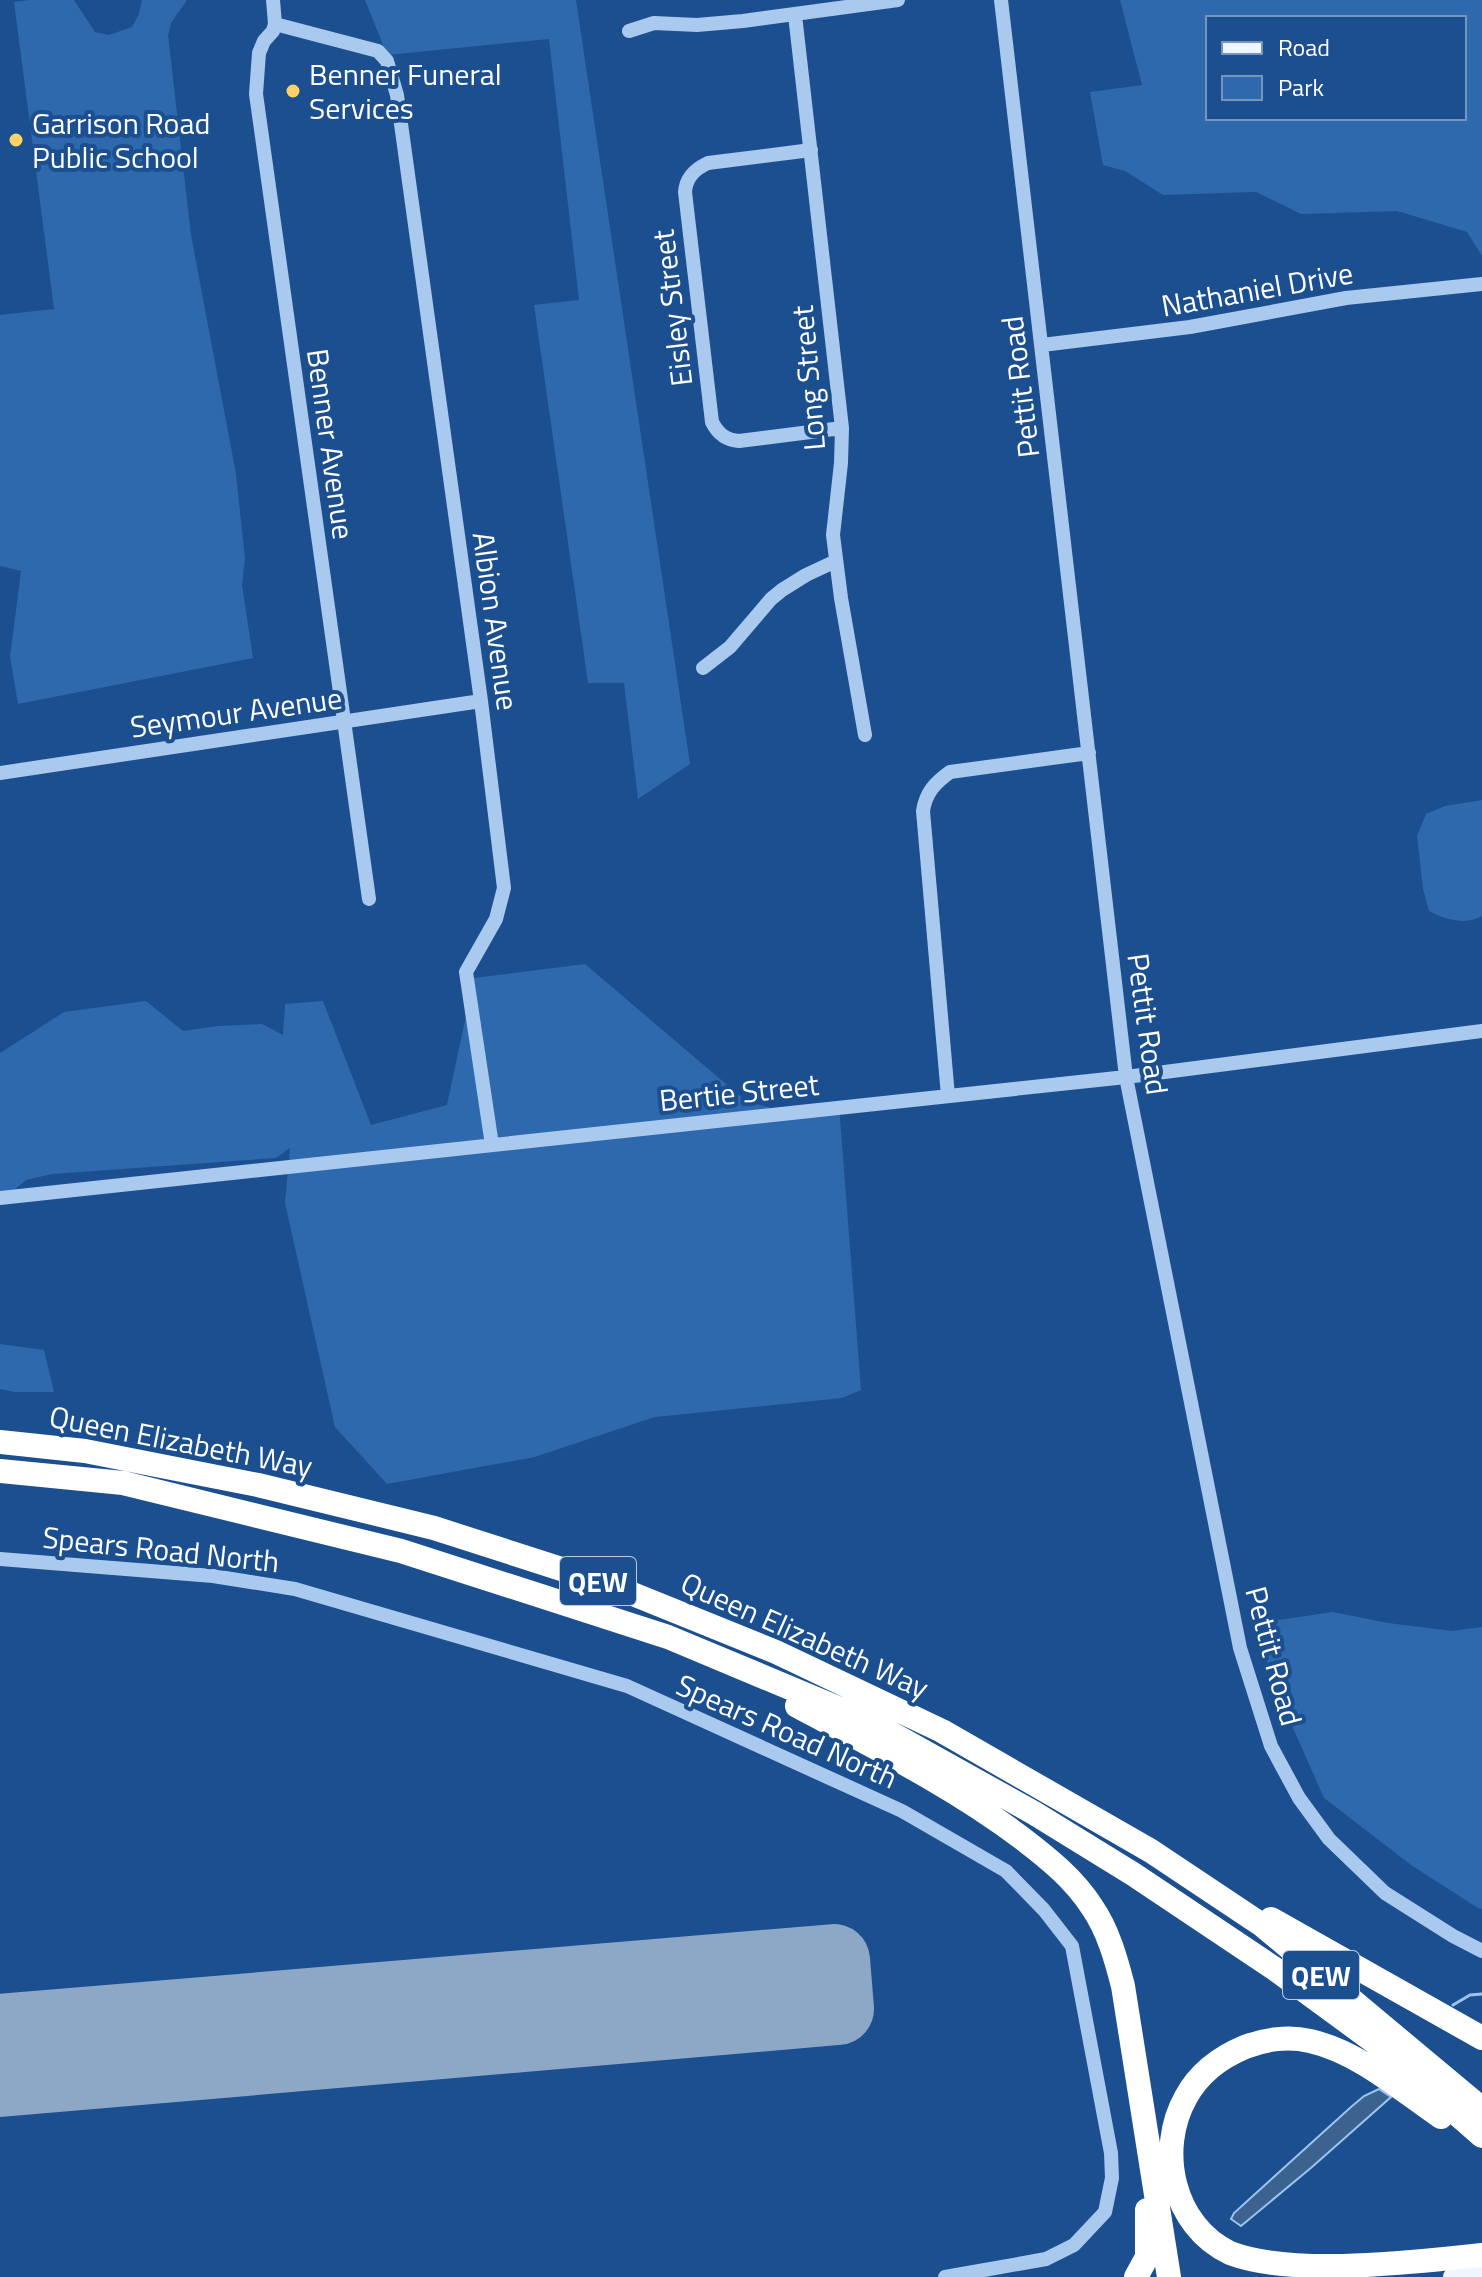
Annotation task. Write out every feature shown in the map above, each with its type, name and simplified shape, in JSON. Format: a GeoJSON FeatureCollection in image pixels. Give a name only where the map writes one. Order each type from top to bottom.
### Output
{"type":"FeatureCollection","features":[{"type":"Feature","properties":{"kind":"highway","name":"Queen Elizabeth Way"},"geometry":{"type":"LineString","coordinates":[[0,1442],[85,1451],[258,1485],[434,1528],[608,1584],[776,1652],[942,1731],[1151,1851],[1262,1925],[1482,2109]]}},
{"type":"Feature","properties":{"kind":"highway","name":"Queen Elizabeth Way"},"geometry":{"type":"LineString","coordinates":[[0,1471],[123,1483],[401,1551],[668,1637],[869,1721],[1034,1813],[1121,1866],[1275,1969],[1376,2043],[1482,2136]]}},
{"type":"Feature","properties":{"kind":"highway"},"geometry":{"type":"LineString","coordinates":[[668,1637],[944,1785],[993,1816],[1058,1865],[1093,1907],[1114,1953],[1123,1986],[1169,2277]]}},
{"type":"Feature","properties":{"kind":"highway"},"geometry":{"type":"LineString","coordinates":[[1151,1851],[1482,2038]]}},
{"type":"Feature","properties":{"kind":"highway"},"geometry":{"type":"LineString","coordinates":[[1482,2150],[1443,2119],[1362,2064],[1309,2041],[1268,2039],[1228,2055],[1198,2079],[1175,2120],[1170,2146],[1172,2173],[1179,2199],[1192,2222],[1210,2240],[1231,2254],[1275,2266],[1317,2269],[1482,2257]]}},
{"type":"Feature","properties":{"kind":"highway"},"geometry":{"type":"LineString","coordinates":[[1136,2277],[1147,2257],[1148,2136]]}},
{"type":"Feature","properties":{"kind":"main road"},"geometry":{"type":"LineString","coordinates":[[1365,2277],[1482,2257]]}},
{"type":"Feature","properties":{"kind":"main road"},"geometry":{"type":"LineString","coordinates":[[1453,2277],[1482,2273]]}},
{"type":"Feature","properties":{"kind":"street","name":"Benner Avenue"},"geometry":{"type":"LineString","coordinates":[[273,0],[275,24],[259,53],[256,94],[369,899]]}},
{"type":"Feature","properties":{"kind":"street"},"geometry":{"type":"LineString","coordinates":[[629,31],[654,23],[697,25],[898,0]]}},
{"type":"Feature","properties":{"kind":"street","name":"Pettit Road"},"geometry":{"type":"LineString","coordinates":[[1001,0],[1126,1077],[1240,1648],[1271,1746],[1299,1798],[1329,1839],[1385,1893],[1482,1951]]}},
{"type":"Feature","properties":{"kind":"street","name":"Long Street"},"geometry":{"type":"LineString","coordinates":[[795,15],[842,428],[833,535],[865,735]]}},
{"type":"Feature","properties":{"kind":"street","name":"Albion Avenue"},"geometry":{"type":"LineString","coordinates":[[275,24],[378,51],[387,61],[397,95],[504,888],[496,919],[466,972],[492,1145]]}},
{"type":"Feature","properties":{"kind":"street","name":"Eisley Street"},"geometry":{"type":"LineString","coordinates":[[811,150],[708,163],[689,176],[685,192],[712,422],[716,430],[726,439],[739,441],[842,428]]}},
{"type":"Feature","properties":{"kind":"street","name":"Nathaniel Drive"},"geometry":{"type":"LineString","coordinates":[[1042,345],[1190,327],[1346,298],[1482,284]]}},
{"type":"Feature","properties":{"kind":"street"},"geometry":{"type":"LineString","coordinates":[[703,668],[730,647],[782,590],[836,561]]}},
{"type":"Feature","properties":{"kind":"street","name":"Seymour Avenue"},"geometry":{"type":"LineString","coordinates":[[0,773],[481,701]]}},
{"type":"Feature","properties":{"kind":"street"},"geometry":{"type":"LineString","coordinates":[[948,1096],[923,811],[925,798],[935,783],[950,772],[1089,753]]}},
{"type":"Feature","properties":{"kind":"street","name":"Bertie Street"},"geometry":{"type":"LineString","coordinates":[[0,1198],[1126,1077],[1482,1031]]}},
{"type":"Feature","properties":{"kind":"street","name":"Spears Road North"},"geometry":{"type":"LineString","coordinates":[[0,1559],[213,1576],[295,1589],[627,1686],[902,1811],[1006,1871],[1044,1910],[1072,1946],[1111,2153],[1112,2178],[1105,2212],[1074,2245],[1046,2259],[945,2277]]}},
{"type":"Feature","properties":{"kind":"green space"},"geometry":{"type":"Polygon","coordinates":[[[74,0],[95,32],[109,35],[132,27],[142,0],[187,0],[171,23],[168,35],[191,235],[236,474],[245,559],[242,585],[253,658],[18,704],[10,657],[21,571],[0,566],[0,315],[54,309],[14,2],[74,0]]]}},
{"type":"Feature","properties":{"kind":"green space"},"geometry":{"type":"Polygon","coordinates":[[[365,0],[576,0],[690,764],[638,799],[624,683],[588,683],[534,305],[579,300],[549,39],[387,55],[365,0]]]}},
{"type":"Feature","properties":{"kind":"green space"},"geometry":{"type":"Polygon","coordinates":[[[1120,0],[1482,0],[1482,256],[1467,232],[1397,211],[1301,214],[1256,192],[1163,195],[1125,171],[1103,165],[1090,92],[1142,85],[1120,0]]]}},
{"type":"Feature","properties":{"kind":"green space"},"geometry":{"type":"Polygon","coordinates":[[[1482,800],[1482,916],[1469,921],[1448,919],[1429,911],[1423,889],[1417,836],[1426,814],[1445,806],[1482,800]]]}},
{"type":"Feature","properties":{"kind":"green space"},"geometry":{"type":"Polygon","coordinates":[[[585,964],[746,1101],[782,1111],[839,1105],[861,1390],[842,1398],[655,1417],[535,1457],[387,1484],[335,1427],[285,1203],[290,1148],[276,1158],[52,1174],[26,1180],[0,1202],[0,1053],[64,1012],[146,1001],[183,1031],[262,1024],[283,1035],[285,1004],[323,1001],[371,1125],[447,1105],[474,978],[585,964]]]}},
{"type":"Feature","properties":{"kind":"green space"},"geometry":{"type":"Polygon","coordinates":[[[0,1344],[44,1350],[54,1392],[0,1389],[0,1344]]]}},
{"type":"Feature","properties":{"kind":"green space"},"geometry":{"type":"Polygon","coordinates":[[[1333,1612],[1452,1631],[1482,1627],[1482,1909],[1411,1865],[1324,1798],[1269,1674],[1263,1642],[1271,1621],[1333,1612]]]}},
{"type":"Feature","properties":{"kind":"shaded area"},"geometry":{"type":"Polygon","coordinates":[[[1379,2089],[1391,2097],[1241,2226],[1231,2219],[1351,2107],[1379,2089]]]}},
{"type":"Feature","properties":{"kind":"waterway"},"geometry":{"type":"LineString","coordinates":[[1453,2005],[1470,1995],[1482,1994]]}},
{"type":"Feature","properties":{"kind":"runway"},"geometry":{"type":"LineString","coordinates":[[0,2030],[834,1960],[838,2009],[0,2081]]}},
{"type":"Feature","properties":{"kind":"place","name":"Benner Funeral Services"},"geometry":{"type":"Point","coordinates":[293,91]}},
{"type":"Feature","properties":{"kind":"place","name":"Garrison Road Public School"},"geometry":{"type":"Point","coordinates":[16,140]}}]}
